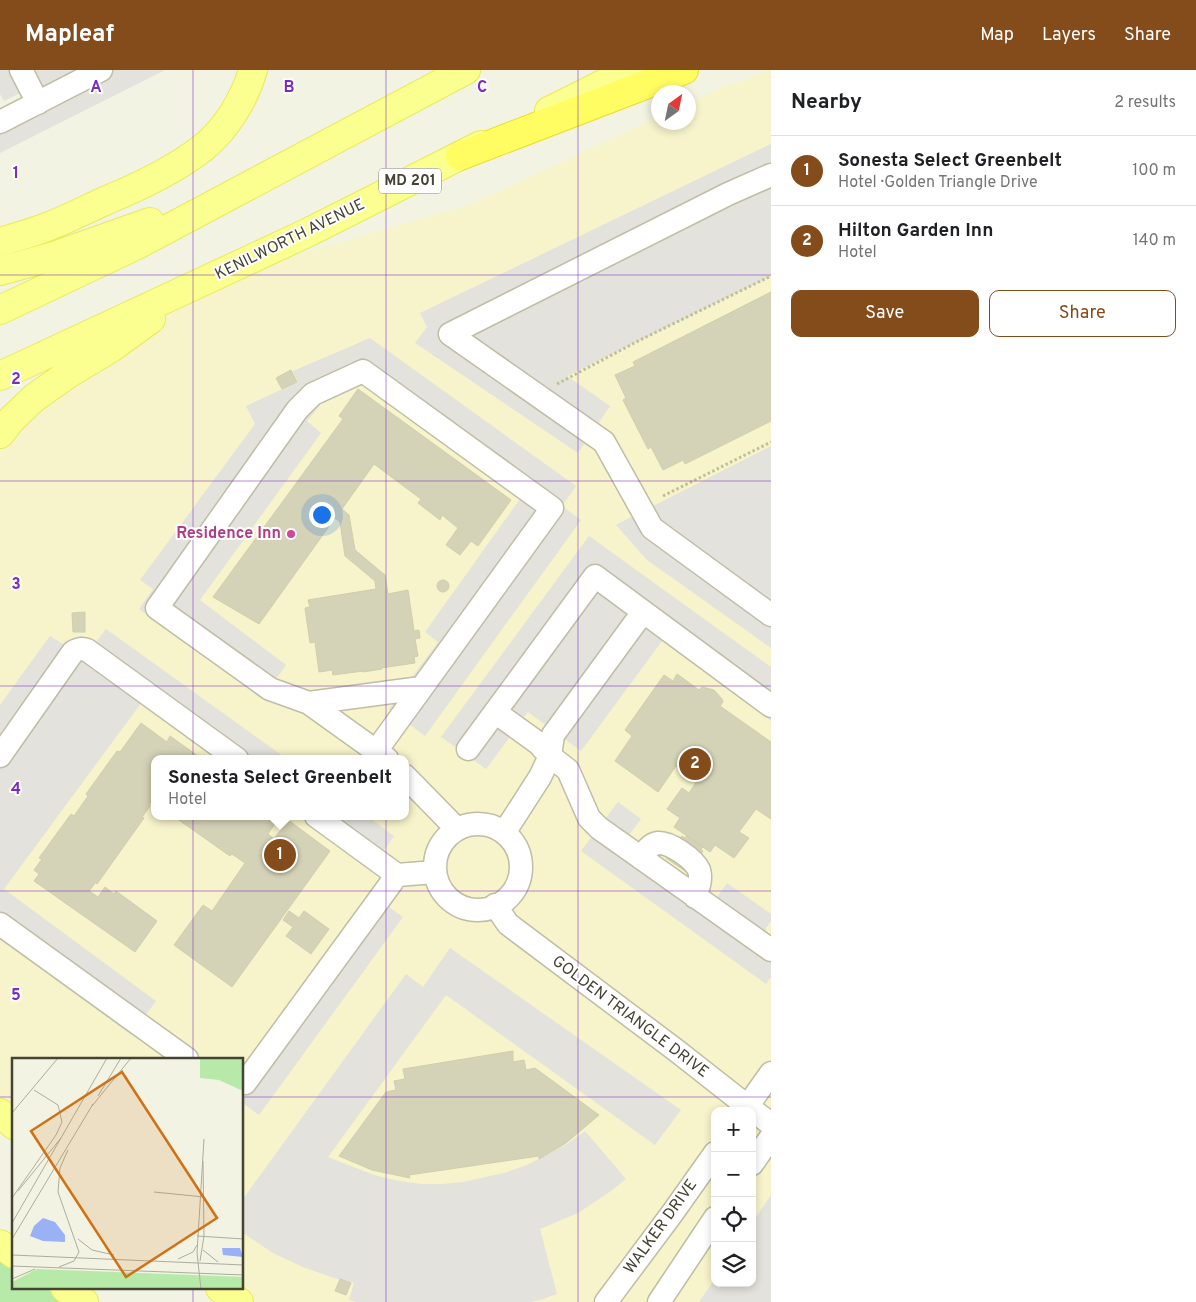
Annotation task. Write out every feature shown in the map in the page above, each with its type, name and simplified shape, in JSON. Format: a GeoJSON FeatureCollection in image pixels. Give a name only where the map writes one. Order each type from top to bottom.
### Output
{"type":"FeatureCollection","features":[{"type":"Feature","properties":{"kind":"highway"},"geometry":{"type":"LineString","coordinates":[[460,156],[684,70]]}},
{"type":"Feature","properties":{"kind":"main road"},"geometry":{"type":"LineString","coordinates":[[0,242],[46,227],[138,187],[188,158],[204,146],[229,119],[241,100],[253,70]]}},
{"type":"Feature","properties":{"kind":"main road"},"geometry":{"type":"LineString","coordinates":[[0,310],[139,244],[466,70]]}},
{"type":"Feature","properties":{"kind":"main road","name":"KENILWORTH AVENUE"},"geometry":{"type":"LineString","coordinates":[[0,376],[310,232],[631,70]]}},
{"type":"Feature","properties":{"kind":"main road"},"geometry":{"type":"LineString","coordinates":[[0,271],[54,256],[252,185]]}},
{"type":"Feature","properties":{"kind":"main road"},"geometry":{"type":"LineString","coordinates":[[0,434],[11,420],[34,398],[68,374],[111,348],[202,282]]}},
{"type":"Feature","properties":{"kind":"main road"},"geometry":{"type":"LineString","coordinates":[[0,1113],[12,1124]]}},
{"type":"Feature","properties":{"kind":"main road"},"geometry":{"type":"LineString","coordinates":[[0,1132],[12,1140]]}},
{"type":"Feature","properties":{"kind":"main road"},"geometry":{"type":"LineString","coordinates":[[0,1244],[12,1253]]}},
{"type":"Feature","properties":{"kind":"main road"},"geometry":{"type":"LineString","coordinates":[[68,1290],[84,1302]]}},
{"type":"Feature","properties":{"kind":"main road"},"geometry":{"type":"LineString","coordinates":[[223,1290],[239,1302]]}},
{"type":"Feature","properties":{"kind":"street"},"geometry":{"type":"LineString","coordinates":[[21,70],[38,103]]}},
{"type":"Feature","properties":{"kind":"street"},"geometry":{"type":"LineString","coordinates":[[0,122],[101,70]]}},
{"type":"Feature","properties":{"kind":"street"},"geometry":{"type":"LineString","coordinates":[[771,175],[728,194],[450,334],[604,442],[652,528],[771,615]]}},
{"type":"Feature","properties":{"kind":"street"},"geometry":{"type":"LineString","coordinates":[[363,371],[552,508],[422,688],[382,755],[309,703],[270,689],[157,608],[297,410],[312,394],[363,371]]}},
{"type":"Feature","properties":{"kind":"street"},"geometry":{"type":"LineString","coordinates":[[468,749],[595,576],[771,706]]}},
{"type":"Feature","properties":{"kind":"street"},"geometry":{"type":"LineString","coordinates":[[504,833],[540,777],[550,756],[553,734],[644,612]]}},
{"type":"Feature","properties":{"kind":"street"},"geometry":{"type":"LineString","coordinates":[[0,756],[73,652],[78,649],[87,650],[231,755]]}},
{"type":"Feature","properties":{"kind":"street"},"geometry":{"type":"LineString","coordinates":[[309,703],[422,688]]}},
{"type":"Feature","properties":{"kind":"street"},"geometry":{"type":"LineString","coordinates":[[495,712],[538,742],[550,756],[568,770],[589,818],[599,828],[771,950]]}},
{"type":"Feature","properties":{"kind":"street"},"geometry":{"type":"LineString","coordinates":[[409,780],[458,829]]}},
{"type":"Feature","properties":{"kind":"street"},"geometry":{"type":"LineString","coordinates":[[321,820],[397,875],[435,872]]}},
{"type":"Feature","properties":{"kind":"street"},"geometry":{"type":"LineString","coordinates":[[468,824],[485,824],[504,833],[514,844],[520,858],[518,882],[514,890],[501,903],[487,909],[470,909],[454,903],[439,886],[435,872],[435,860],[441,843],[450,834],[468,824]]}},
{"type":"Feature","properties":{"kind":"street"},"geometry":{"type":"LineString","coordinates":[[244,1083],[397,875]]}},
{"type":"Feature","properties":{"kind":"street","name":"GOLDEN TRIANGLE DRIVE"},"geometry":{"type":"LineString","coordinates":[[495,905],[508,924],[677,1051],[743,1107]]}},
{"type":"Feature","properties":{"kind":"street"},"geometry":{"type":"LineString","coordinates":[[0,924],[184,1058]]}},
{"type":"Feature","properties":{"kind":"street"},"geometry":{"type":"LineString","coordinates":[[746,1107],[771,1073]]}},
{"type":"Feature","properties":{"kind":"street","name":"GOLDEN TRIANGLE DRIVE"},"geometry":{"type":"LineString","coordinates":[[756,1115],[771,1124]]}},
{"type":"Feature","properties":{"kind":"street"},"geometry":{"type":"LineString","coordinates":[[756,1158],[771,1137]]}},
{"type":"Feature","properties":{"kind":"street","name":"WALKER DRIVE"},"geometry":{"type":"LineString","coordinates":[[606,1302],[711,1158]]}},
{"type":"Feature","properties":{"kind":"street"},"geometry":{"type":"LineString","coordinates":[[659,1302],[711,1224]]}},
{"type":"Feature","properties":{"kind":"path"},"geometry":{"type":"LineString","coordinates":[[544,400],[555,385],[640,340],[771,276]]}},
{"type":"Feature","properties":{"kind":"path"},"geometry":{"type":"LineString","coordinates":[[663,496],[771,442]]}},
{"type":"Feature","properties":{"kind":"shaded area"},"geometry":{"type":"Polygon","coordinates":[[[0,70],[165,70],[0,153],[0,122],[38,103],[30,88],[4,101],[0,94],[0,70]]]}},
{"type":"Feature","properties":{"kind":"shaded area"},"geometry":{"type":"Polygon","coordinates":[[[771,70],[771,1302],[239,1302],[242,1290],[244,1290],[244,1058],[12,1058],[12,1109],[0,1095],[0,434],[202,282],[469,205],[651,120],[651,130],[696,130],[696,100],[723,87],[771,70]]]}},
{"type":"Feature","properties":{"kind":"shaded area"},"geometry":{"type":"Polygon","coordinates":[[[771,144],[771,276],[567,376],[610,406],[578,453],[415,343],[427,327],[420,313],[771,144]]]}},
{"type":"Feature","properties":{"kind":"shaded area"},"geometry":{"type":"Polygon","coordinates":[[[370,338],[576,486],[562,506],[581,520],[425,736],[389,709],[438,642],[425,632],[520,499],[363,385],[321,404],[307,421],[321,433],[200,600],[286,665],[262,699],[139,609],[153,589],[140,580],[255,424],[246,406],[298,382],[293,371],[370,338]]]}},
{"type":"Feature","properties":{"kind":"shaded area"},"geometry":{"type":"Polygon","coordinates":[[[771,446],[771,648],[647,560],[616,525],[771,446]]]}},
{"type":"Feature","properties":{"kind":"shaded area"},"geometry":{"type":"Polygon","coordinates":[[[589,536],[771,667],[771,721],[662,641],[581,751],[528,712],[486,769],[441,737],[589,536]]]}},
{"type":"Feature","properties":{"kind":"shaded area"},"geometry":{"type":"Polygon","coordinates":[[[106,629],[281,755],[215,755],[142,702],[4,889],[156,1001],[131,1035],[0,938],[0,705],[50,636],[65,645],[81,636],[97,641],[106,629]]]}},
{"type":"Feature","properties":{"kind":"shaded area"},"geometry":{"type":"Polygon","coordinates":[[[618,802],[641,819],[617,851],[705,914],[727,883],[771,914],[771,921],[766,931],[771,936],[771,977],[766,984],[581,851],[618,802]]]}},
{"type":"Feature","properties":{"kind":"shaded area"},"geometry":{"type":"Polygon","coordinates":[[[304,820],[372,820],[394,836],[371,869],[304,820]]]}},
{"type":"Feature","properties":{"kind":"shaded area"},"geometry":{"type":"Polygon","coordinates":[[[379,900],[403,917],[259,1115],[244,1104],[244,1083],[379,900]]]}},
{"type":"Feature","properties":{"kind":"shaded area"},"geometry":{"type":"Polygon","coordinates":[[[450,948],[681,1110],[655,1145],[446,995],[328,1157],[374,1175],[394,1180],[421,1184],[463,1182],[504,1173],[527,1165],[567,1144],[585,1131],[626,1179],[578,1213],[540,1229],[557,1294],[530,1302],[356,1302],[349,1300],[354,1283],[303,1267],[273,1253],[244,1234],[244,1198],[406,974],[423,987],[450,948]]]}},
{"type":"Feature","properties":{"kind":"shaded area"},"geometry":{"type":"Polygon","coordinates":[[[771,1195],[771,1302],[699,1302],[711,1285],[711,1287],[756,1287],[756,1217],[771,1195]]]}},
{"type":"Feature","properties":{"kind":"green space"},"geometry":{"type":"Polygon","coordinates":[[[0,1257],[12,1265],[12,1290],[49,1290],[66,1302],[0,1302],[0,1257]]]}},
{"type":"Feature","properties":{"kind":"building"},"geometry":{"type":"Polygon","coordinates":[[[771,292],[771,421],[685,464],[683,460],[663,470],[651,447],[648,449],[623,400],[626,398],[615,375],[635,366],[633,362],[771,292]]]}},
{"type":"Feature","properties":{"kind":"building"},"geometry":{"type":"Polygon","coordinates":[[[291,370],[297,382],[282,389],[276,378],[291,370]]]}},
{"type":"Feature","properties":{"kind":"building","name":"Residence Inn"},"geometry":{"type":"Polygon","coordinates":[[[358,389],[511,500],[478,546],[471,541],[460,555],[446,545],[458,528],[442,515],[440,520],[418,503],[421,499],[374,464],[342,509],[349,515],[355,550],[385,575],[388,594],[408,590],[414,631],[419,630],[420,638],[415,639],[418,656],[414,657],[415,663],[333,675],[332,670],[319,672],[315,642],[310,643],[305,608],[310,607],[308,600],[376,589],[375,581],[345,556],[340,522],[335,518],[259,624],[213,597],[343,419],[339,416],[358,389]]]}},
{"type":"Feature","properties":{"kind":"building"},"geometry":{"type":"Polygon","coordinates":[[[441,580],[445,580],[449,586],[445,592],[441,592],[437,588],[437,584],[441,580]]]}},
{"type":"Feature","properties":{"kind":"building"},"geometry":{"type":"Polygon","coordinates":[[[85,612],[85,632],[73,632],[72,613],[85,612]]]}},
{"type":"Feature","properties":{"kind":"building"},"geometry":{"type":"Polygon","coordinates":[[[677,674],[699,690],[702,687],[714,690],[722,699],[723,702],[720,706],[771,742],[771,819],[756,809],[739,832],[749,838],[734,858],[715,845],[710,852],[674,827],[680,818],[667,809],[682,788],[689,793],[697,781],[676,766],[658,792],[615,761],[632,736],[625,730],[664,675],[673,681],[677,674]]]}},
{"type":"Feature","properties":{"kind":"building"},"geometry":{"type":"Polygon","coordinates":[[[141,723],[167,742],[170,736],[196,755],[151,755],[150,806],[142,817],[144,818],[97,884],[96,882],[89,891],[98,897],[105,887],[114,894],[116,891],[157,921],[135,952],[34,881],[39,874],[34,870],[42,859],[39,858],[71,814],[74,816],[88,796],[86,794],[117,751],[120,752],[141,723]]]}},
{"type":"Feature","properties":{"kind":"building"},"geometry":{"type":"Polygon","coordinates":[[[179,820],[277,820],[268,834],[274,839],[288,820],[330,851],[232,987],[174,945],[203,905],[212,911],[245,863],[232,854],[230,856],[179,820]]]}},
{"type":"Feature","properties":{"kind":"building"},"geometry":{"type":"Polygon","coordinates":[[[682,836],[685,838],[687,836],[703,847],[701,849],[703,851],[688,873],[666,858],[682,836]]]}},
{"type":"Feature","properties":{"kind":"building"},"geometry":{"type":"Polygon","coordinates":[[[289,911],[299,918],[304,911],[329,929],[311,954],[286,936],[293,927],[283,920],[289,911]]]}},
{"type":"Feature","properties":{"kind":"building"},"geometry":{"type":"Polygon","coordinates":[[[513,1051],[513,1062],[524,1060],[526,1070],[535,1068],[599,1115],[566,1143],[539,1159],[539,1156],[409,1175],[410,1178],[372,1170],[339,1156],[386,1092],[396,1090],[394,1081],[405,1079],[403,1069],[513,1051]]]}},
{"type":"Feature","properties":{"kind":"building"},"geometry":{"type":"Polygon","coordinates":[[[340,1279],[351,1283],[346,1295],[335,1291],[340,1279]]]}},
{"type":"Feature","properties":{"kind":"place","name":"Residence Inn"},"geometry":{"type":"Point","coordinates":[291,534]}},
{"type":"Feature","properties":{"kind":"place","name":"Hilton Garden Inn"},"geometry":{"type":"Point","coordinates":[695,764]}},
{"type":"Feature","properties":{"kind":"place","name":"Sonesta Select Greenbelt"},"geometry":{"type":"Point","coordinates":[280,855]}}]}
